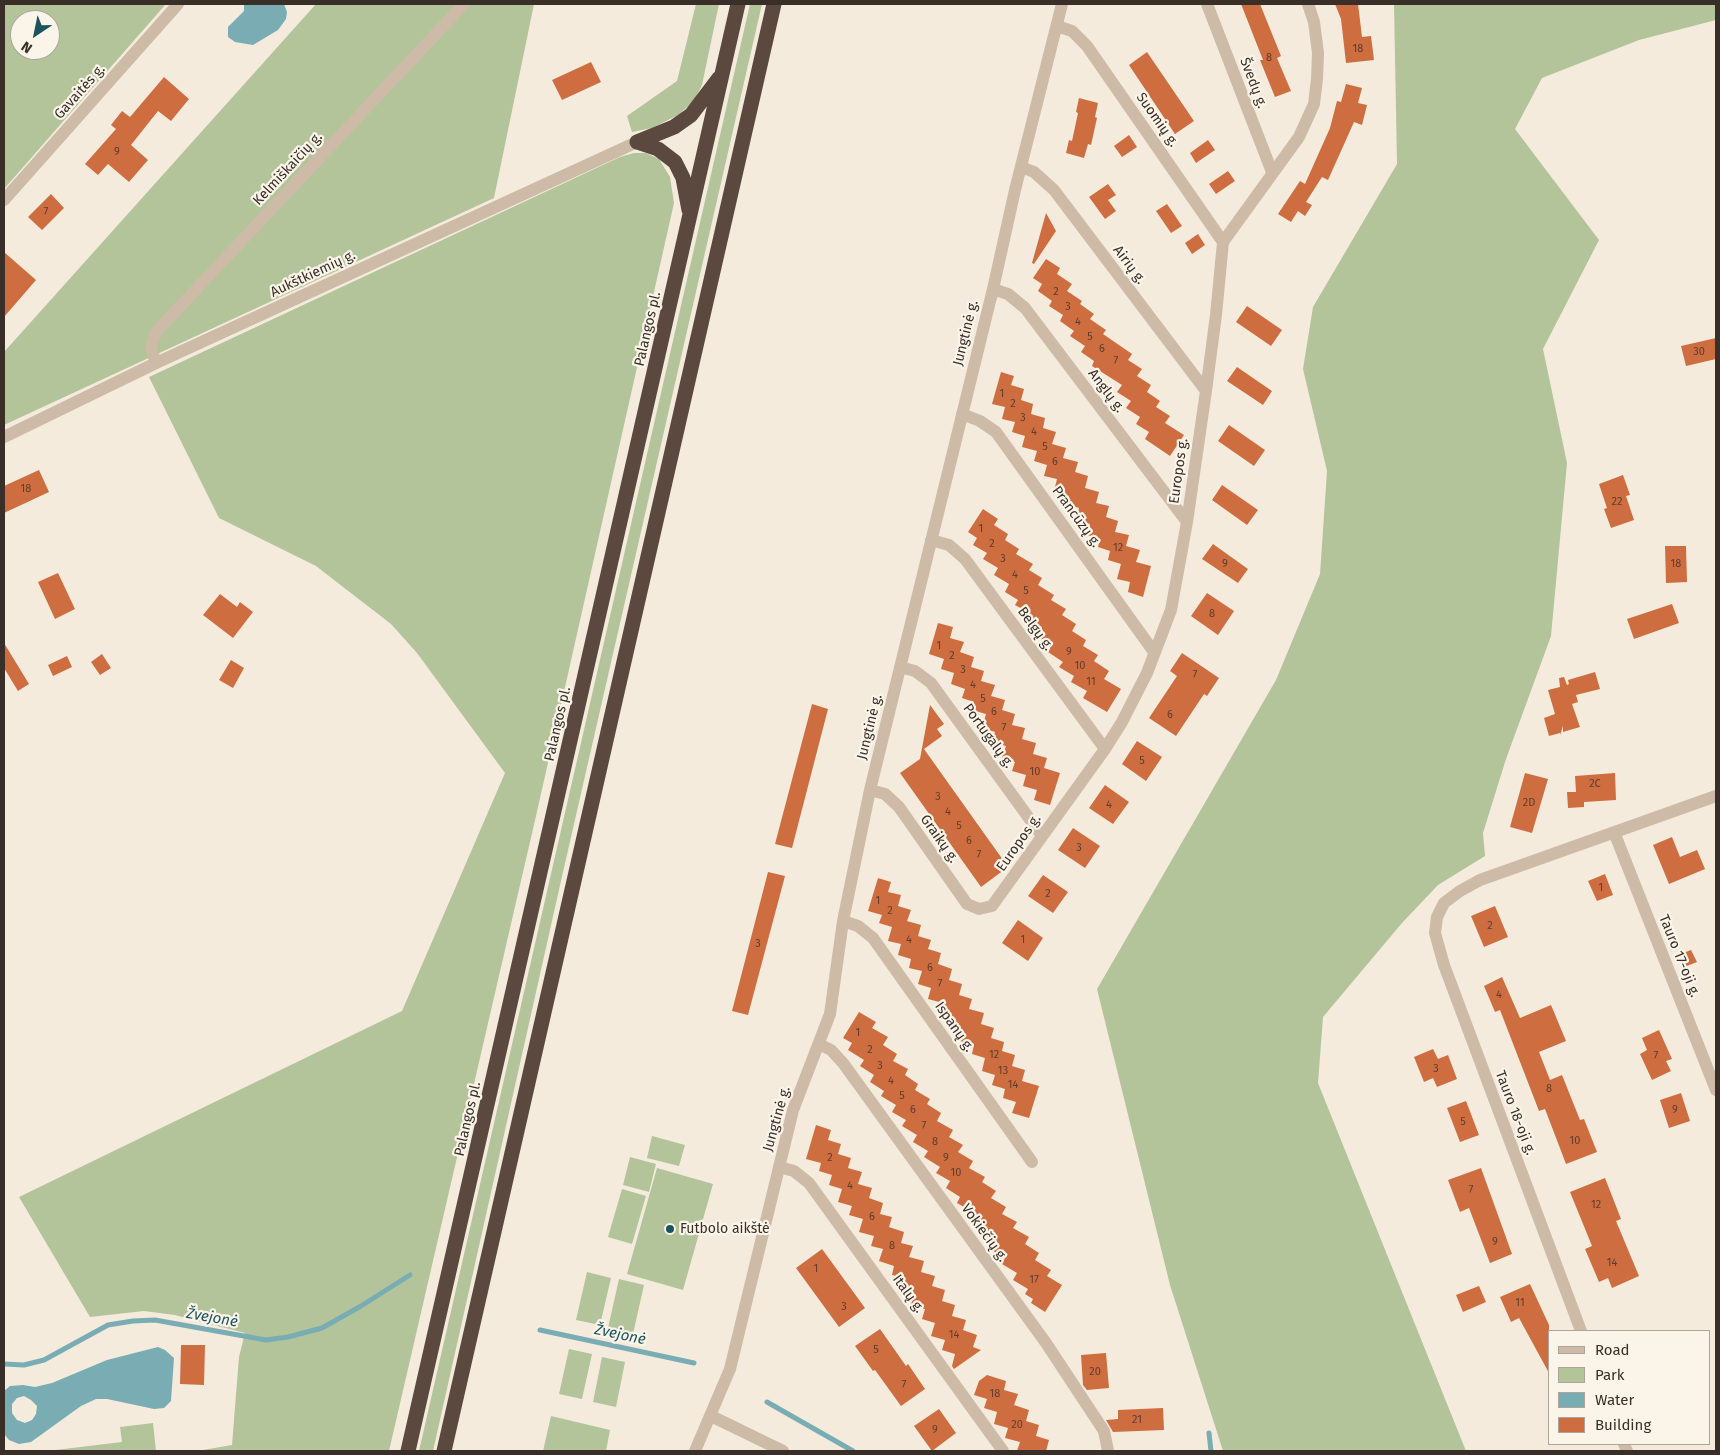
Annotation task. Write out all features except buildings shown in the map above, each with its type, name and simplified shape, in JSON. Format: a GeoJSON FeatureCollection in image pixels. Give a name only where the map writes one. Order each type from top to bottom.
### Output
{"type":"FeatureCollection","features":[{"type":"Feature","properties":{"kind":"highway","name":"Palangos pl."},"geometry":{"type":"LineString","coordinates":[[408,1451],[738,4]]}},
{"type":"Feature","properties":{"kind":"highway"},"geometry":{"type":"LineString","coordinates":[[444,1451],[774,4]]}},
{"type":"Feature","properties":{"kind":"highway"},"geometry":{"type":"LineString","coordinates":[[637,142],[674,127],[691,115],[723,73]]}},
{"type":"Feature","properties":{"kind":"highway"},"geometry":{"type":"LineString","coordinates":[[637,142],[658,149],[674,162],[683,178],[690,216]]}},
{"type":"Feature","properties":{"kind":"street","name":"Gavaitės g."},"geometry":{"type":"LineString","coordinates":[[4,200],[178,4]]}},
{"type":"Feature","properties":{"kind":"street","name":"Kelmiškaičių g."},"geometry":{"type":"LineString","coordinates":[[156,363],[151,348],[156,332],[464,4]]}},
{"type":"Feature","properties":{"kind":"street","name":"Jungtinė g."},"geometry":{"type":"LineString","coordinates":[[695,1451],[730,1369],[793,1110],[830,1014],[843,921],[870,790],[1062,4]]}},
{"type":"Feature","properties":{"kind":"street","name":"Švedų g."},"geometry":{"type":"LineString","coordinates":[[1207,4],[1272,172]]}},
{"type":"Feature","properties":{"kind":"street","name":"Europos g."},"geometry":{"type":"LineString","coordinates":[[980,909],[992,906],[1105,749],[1130,706],[1146,673],[1171,610],[1187,522],[1206,391],[1223,242],[1299,137],[1314,104],[1318,79],[1318,53],[1314,22],[1308,4]]}},
{"type":"Feature","properties":{"kind":"street","name":"Suomių g."},"geometry":{"type":"LineString","coordinates":[[1057,26],[1072,31],[1088,46],[1223,242]]}},
{"type":"Feature","properties":{"kind":"street","name":"Aukštkiemių g."},"geometry":{"type":"LineString","coordinates":[[4,437],[156,363],[637,142]]}},
{"type":"Feature","properties":{"kind":"street","name":"Airių g."},"geometry":{"type":"LineString","coordinates":[[1021,167],[1034,172],[1054,190],[1206,391]]}},
{"type":"Feature","properties":{"kind":"street","name":"Anglų g."},"geometry":{"type":"LineString","coordinates":[[993,289],[1008,294],[1025,308],[1187,522]]}},
{"type":"Feature","properties":{"kind":"street","name":"Prancūzų g."},"geometry":{"type":"LineString","coordinates":[[962,414],[980,420],[996,432],[1154,652]]}},
{"type":"Feature","properties":{"kind":"street","name":"Belgų g."},"geometry":{"type":"LineString","coordinates":[[931,540],[949,545],[965,559],[1105,749]]}},
{"type":"Feature","properties":{"kind":"street","name":"Portugalų g."},"geometry":{"type":"LineString","coordinates":[[900,667],[915,671],[931,683],[1042,836]]}},
{"type":"Feature","properties":{"kind":"street","name":"Graikų g."},"geometry":{"type":"LineString","coordinates":[[870,790],[884,794],[899,807],[963,900],[967,904],[980,909]]}},
{"type":"Feature","properties":{"kind":"street"},"geometry":{"type":"LineString","coordinates":[[1614,832],[1716,796]]}},
{"type":"Feature","properties":{"kind":"street","name":"Tauro 18-oji g."},"geometry":{"type":"LineString","coordinates":[[1581,1330],[1444,965],[1434,933],[1436,918],[1444,904],[1460,891],[1480,880],[1614,832]]}},
{"type":"Feature","properties":{"kind":"street","name":"Tauro 17-oji g."},"geometry":{"type":"LineString","coordinates":[[1614,832],[1716,1090]]}},
{"type":"Feature","properties":{"kind":"street","name":"Ispanų g."},"geometry":{"type":"LineString","coordinates":[[843,921],[858,926],[873,938],[1032,1162]]}},
{"type":"Feature","properties":{"kind":"street","name":"Vokiečių g."},"geometry":{"type":"LineString","coordinates":[[819,1044],[831,1050],[843,1063],[1046,1343],[1104,1431],[1108,1451]]}},
{"type":"Feature","properties":{"kind":"street","name":"Italų g."},"geometry":{"type":"LineString","coordinates":[[779,1167],[794,1171],[808,1183],[1003,1451]]}},
{"type":"Feature","properties":{"kind":"street"},"geometry":{"type":"LineString","coordinates":[[711,1416],[783,1451]]}},
{"type":"Feature","properties":{"kind":"green space"},"geometry":{"type":"Polygon","coordinates":[[[4,4],[166,4],[4,189],[4,4]]]}},
{"type":"Feature","properties":{"kind":"green space"},"geometry":{"type":"Polygon","coordinates":[[[316,4],[534,4],[494,198],[4,425],[4,352],[316,4]]]}},
{"type":"Feature","properties":{"kind":"green space"},"geometry":{"type":"Polygon","coordinates":[[[696,4],[719,4],[702,85],[694,101],[678,115],[652,128],[632,132],[627,116],[677,81],[696,4]]]}},
{"type":"Feature","properties":{"kind":"green space"},"geometry":{"type":"Polygon","coordinates":[[[750,4],[762,4],[563,872],[433,1451],[419,1451],[750,4]]]}},
{"type":"Feature","properties":{"kind":"green space"},"geometry":{"type":"Polygon","coordinates":[[[1394,4],[1716,4],[1716,20],[1639,40],[1542,78],[1515,129],[1599,240],[1543,349],[1567,463],[1551,636],[1506,759],[1483,833],[1485,856],[1438,885],[1402,923],[1323,1017],[1318,1083],[1466,1451],[1223,1451],[1170,1285],[1097,989],[1276,680],[1320,574],[1327,471],[1303,369],[1313,307],[1397,164],[1394,4]]]}},
{"type":"Feature","properties":{"kind":"green space"},"geometry":{"type":"Polygon","coordinates":[[[634,153],[646,153],[659,159],[670,177],[674,203],[536,816],[389,1451],[197,1451],[232,1445],[239,1357],[245,1333],[175,1315],[144,1311],[90,1317],[19,1197],[402,1011],[505,773],[417,653],[391,624],[316,566],[219,518],[149,377],[620,157],[634,153]]]}},
{"type":"Feature","properties":{"kind":"green space"},"geometry":{"type":"Polygon","coordinates":[[[652,1136],[685,1145],[679,1166],[647,1158],[652,1136]]]}},
{"type":"Feature","properties":{"kind":"green space"},"geometry":{"type":"Polygon","coordinates":[[[630,1157],[656,1164],[649,1192],[623,1185],[630,1157]]]}},
{"type":"Feature","properties":{"kind":"green space","name":"Futbolo aikštė"},"geometry":{"type":"Polygon","coordinates":[[[657,1168],[713,1184],[683,1290],[627,1274],[657,1168]]]}},
{"type":"Feature","properties":{"kind":"green space"},"geometry":{"type":"Polygon","coordinates":[[[622,1189],[646,1196],[632,1244],[608,1237],[622,1189]]]}},
{"type":"Feature","properties":{"kind":"green space"},"geometry":{"type":"Polygon","coordinates":[[[587,1272],[611,1278],[600,1325],[576,1320],[587,1272]]]}},
{"type":"Feature","properties":{"kind":"green space"},"geometry":{"type":"Polygon","coordinates":[[[619,1279],[644,1285],[633,1334],[608,1328],[619,1279]]]}},
{"type":"Feature","properties":{"kind":"green space"},"geometry":{"type":"Polygon","coordinates":[[[569,1349],[592,1354],[582,1399],[559,1394],[569,1349]]]}},
{"type":"Feature","properties":{"kind":"green space"},"geometry":{"type":"Polygon","coordinates":[[[602,1357],[625,1362],[616,1407],[593,1402],[602,1357]]]}},
{"type":"Feature","properties":{"kind":"green space"},"geometry":{"type":"Polygon","coordinates":[[[551,1416],[610,1430],[606,1451],[543,1451],[551,1416]]]}},
{"type":"Feature","properties":{"kind":"green space"},"geometry":{"type":"Polygon","coordinates":[[[153,1423],[156,1451],[47,1451],[122,1442],[120,1427],[153,1423]]]}},
{"type":"Feature","properties":{"kind":"water"},"geometry":{"type":"Polygon","coordinates":[[[244,4],[284,4],[287,12],[286,19],[278,30],[253,45],[235,42],[228,37],[228,27],[244,11],[244,4]]]}},
{"type":"Feature","properties":{"kind":"water"},"geometry":{"type":"Polygon","coordinates":[[[158,1347],[165,1350],[174,1358],[171,1401],[164,1408],[154,1409],[107,1399],[96,1399],[81,1406],[31,1442],[19,1444],[9,1440],[4,1434],[4,1391],[10,1386],[23,1385],[35,1387],[52,1383],[107,1360],[158,1347]],[[24,1396],[17,1398],[12,1404],[12,1413],[17,1420],[25,1423],[32,1420],[36,1414],[37,1406],[24,1396]]]}},
{"type":"Feature","properties":{"kind":"waterway","name":"Žvejonė"},"geometry":{"type":"LineString","coordinates":[[4,1364],[24,1365],[44,1360],[108,1325],[133,1321],[155,1320],[266,1340],[288,1337],[322,1328],[410,1275]]}},
{"type":"Feature","properties":{"kind":"waterway","name":"Žvejonė"},"geometry":{"type":"LineString","coordinates":[[540,1330],[694,1363]]}},
{"type":"Feature","properties":{"kind":"waterway","name":"Žvejonė"},"geometry":{"type":"LineString","coordinates":[[767,1402],[853,1451]]}},
{"type":"Feature","properties":{"kind":"waterway"},"geometry":{"type":"LineString","coordinates":[[1209,1433],[1211,1451]]}},
{"type":"Feature","properties":{"kind":"place","name":"Futbolo aikštė"},"geometry":{"type":"Point","coordinates":[670,1229]}}]}
